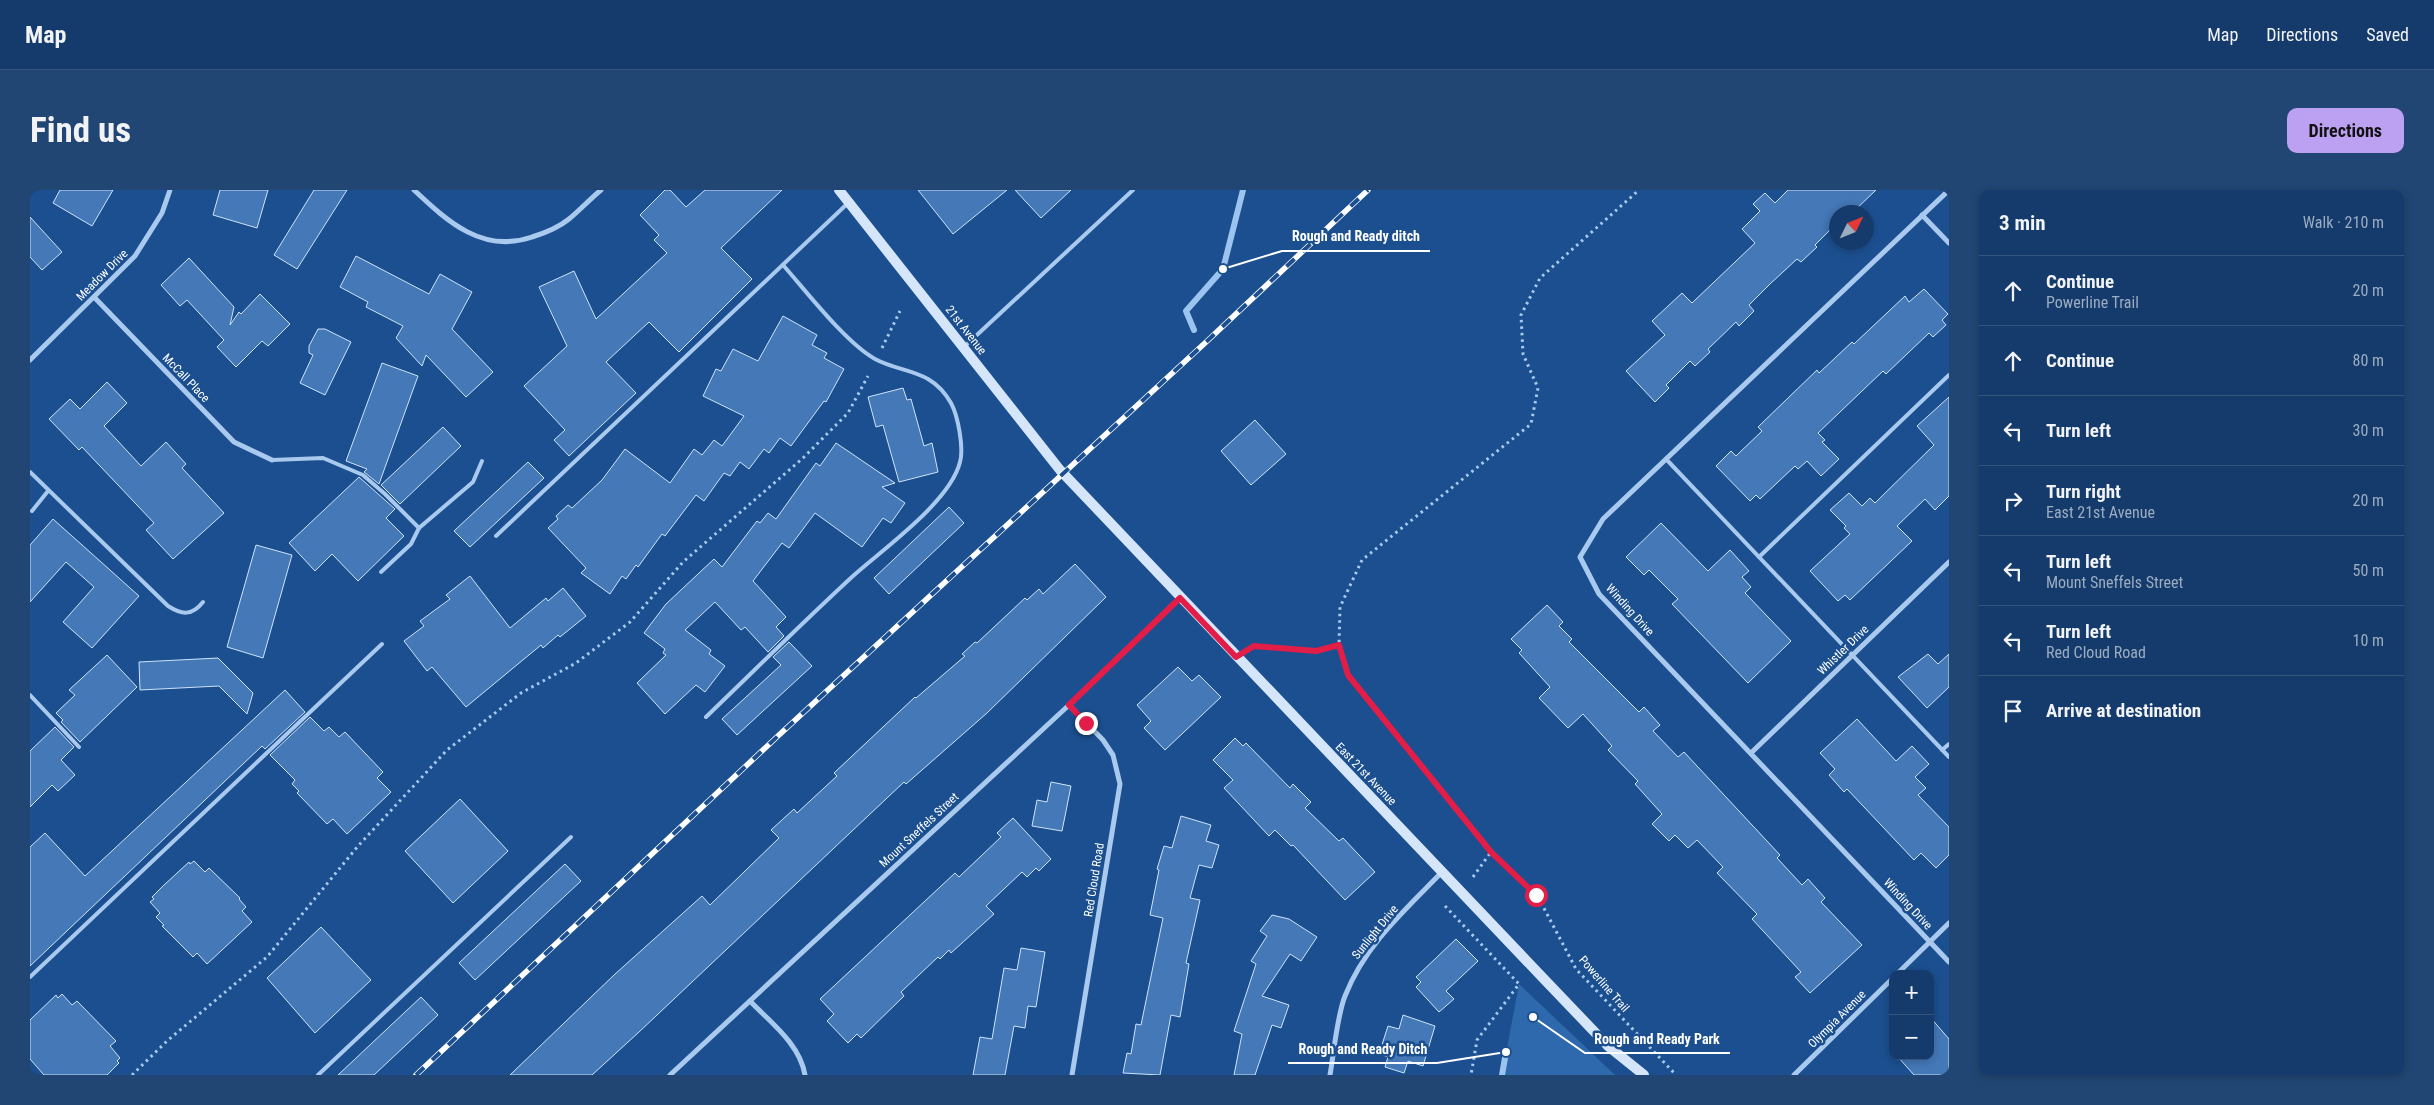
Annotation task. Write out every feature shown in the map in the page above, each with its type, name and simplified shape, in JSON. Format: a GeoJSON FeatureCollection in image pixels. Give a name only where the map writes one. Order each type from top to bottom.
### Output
{"type":"FeatureCollection","features":[{"type":"Feature","properties":{"kind":"street","name":"Meadow Drive"},"geometry":{"type":"LineString","coordinates":[[30,360],[135,256],[162,213],[170,190]]}},
{"type":"Feature","properties":{"kind":"street"},"geometry":{"type":"LineString","coordinates":[[414,190],[454,224],[483,240],[515,243],[548,232],[568,220],[601,190]]}},
{"type":"Feature","properties":{"kind":"street","name":"21st Avenue"},"geometry":{"type":"LineString","coordinates":[[839,190],[1074,485]]}},
{"type":"Feature","properties":{"kind":"street","name":"Winding Drive"},"geometry":{"type":"LineString","coordinates":[[1949,190],[1603,519],[1580,556],[1599,594],[1949,962]]}},
{"type":"Feature","properties":{"kind":"street"},"geometry":{"type":"LineString","coordinates":[[1922,215],[1949,243]]}},
{"type":"Feature","properties":{"kind":"street","name":"McCall Place"},"geometry":{"type":"LineString","coordinates":[[94,297],[234,442],[272,460]]}},
{"type":"Feature","properties":{"kind":"street","name":"East 21st Avenue"},"geometry":{"type":"LineString","coordinates":[[1074,485],[1608,1046],[1644,1075]]}},
{"type":"Feature","properties":{"kind":"street","name":"Whistler Drive"},"geometry":{"type":"LineString","coordinates":[[1751,753],[1949,562]]}},
{"type":"Feature","properties":{"kind":"street","name":"Mount Sneffels Street"},"geometry":{"type":"LineString","coordinates":[[670,1075],[1069,705],[1180,598]]}},
{"type":"Feature","properties":{"kind":"street","name":"Red Cloud Road"},"geometry":{"type":"LineString","coordinates":[[1069,705],[1103,740],[1113,755],[1120,784],[1072,1075]]}},
{"type":"Feature","properties":{"kind":"street","name":"Sunlight Drive"},"geometry":{"type":"LineString","coordinates":[[1330,1075],[1344,997],[1364,958],[1389,926],[1442,872]]}},
{"type":"Feature","properties":{"kind":"street"},"geometry":{"type":"LineString","coordinates":[[1901,970],[1949,923]]}},
{"type":"Feature","properties":{"kind":"street","name":"Olympia Avenue"},"geometry":{"type":"LineString","coordinates":[[1794,1075],[1889,982]]}},
{"type":"Feature","properties":{"kind":"street"},"geometry":{"type":"LineString","coordinates":[[750,1001],[790,1042],[804,1066],[805,1075]]}},
{"type":"Feature","properties":{"kind":"lane"},"geometry":{"type":"LineString","coordinates":[[964,347],[1133,190]]}},
{"type":"Feature","properties":{"kind":"lane"},"geometry":{"type":"LineString","coordinates":[[496,536],[849,202]]}},
{"type":"Feature","properties":{"kind":"lane"},"geometry":{"type":"LineString","coordinates":[[706,717],[854,576],[922,517],[949,484],[961,462],[960,431],[951,403],[933,381],[906,368],[876,360],[856,346],[783,265]]}},
{"type":"Feature","properties":{"kind":"lane"},"geometry":{"type":"LineString","coordinates":[[1760,556],[1949,375]]}},
{"type":"Feature","properties":{"kind":"lane"},"geometry":{"type":"LineString","coordinates":[[272,460],[324,458],[363,475],[419,528]]}},
{"type":"Feature","properties":{"kind":"lane"},"geometry":{"type":"LineString","coordinates":[[1666,460],[1760,556],[1949,757]]}},
{"type":"Feature","properties":{"kind":"lane"},"geometry":{"type":"LineString","coordinates":[[382,572],[412,544],[419,528],[473,482],[482,461]]}},
{"type":"Feature","properties":{"kind":"lane"},"geometry":{"type":"LineString","coordinates":[[30,472],[168,606],[178,613],[190,613],[197,610],[203,602]]}},
{"type":"Feature","properties":{"kind":"lane"},"geometry":{"type":"LineString","coordinates":[[32,511],[48,491]]}},
{"type":"Feature","properties":{"kind":"lane"},"geometry":{"type":"LineString","coordinates":[[30,977],[382,644]]}},
{"type":"Feature","properties":{"kind":"lane"},"geometry":{"type":"LineString","coordinates":[[30,695],[79,748]]}},
{"type":"Feature","properties":{"kind":"lane"},"geometry":{"type":"LineString","coordinates":[[1942,750],[1949,744]]}},
{"type":"Feature","properties":{"kind":"lane"},"geometry":{"type":"LineString","coordinates":[[318,1075],[571,838]]}},
{"type":"Feature","properties":{"kind":"path","name":"Powerline Trail"},"geometry":{"type":"LineString","coordinates":[[1639,190],[1540,278],[1521,316],[1523,354],[1538,388],[1531,424],[1362,560],[1340,607],[1339,645],[1348,675],[1491,852],[1536,895],[1576,968],[1676,1075]]}},
{"type":"Feature","properties":{"kind":"path"},"geometry":{"type":"LineString","coordinates":[[882,348],[900,311]]}},
{"type":"Feature","properties":{"kind":"path"},"geometry":{"type":"LineString","coordinates":[[132,1075],[168,1041],[267,957],[358,846],[447,750],[521,693],[576,663],[630,622],[683,562],[803,458],[848,413],[868,376]]}},
{"type":"Feature","properties":{"kind":"path"},"geometry":{"type":"LineString","coordinates":[[1236,657],[1254,646],[1316,651],[1339,645]]}},
{"type":"Feature","properties":{"kind":"path"},"geometry":{"type":"LineString","coordinates":[[1473,877],[1491,852]]}},
{"type":"Feature","properties":{"kind":"path"},"geometry":{"type":"LineString","coordinates":[[1445,906],[1520,984],[1477,1040],[1471,1075]]}},
{"type":"Feature","properties":{"kind":"shaded area"},"geometry":{"type":"Polygon","coordinates":[[[1519,984],[1615,1075],[1502,1075],[1519,984]]]}},
{"type":"Feature","properties":{"kind":"building"},"geometry":{"type":"Polygon","coordinates":[[[60,190],[113,190],[92,226],[53,203],[60,190]]]}},
{"type":"Feature","properties":{"kind":"building"},"geometry":{"type":"Polygon","coordinates":[[[220,190],[268,190],[257,228],[213,215],[220,190]]]}},
{"type":"Feature","properties":{"kind":"building"},"geometry":{"type":"Polygon","coordinates":[[[314,190],[347,190],[297,269],[274,255],[314,190]]]}},
{"type":"Feature","properties":{"kind":"building"},"geometry":{"type":"Polygon","coordinates":[[[665,190],[670,190],[686,207],[705,190],[782,190],[721,248],[752,279],[679,352],[649,322],[606,362],[636,393],[569,456],[554,440],[565,430],[524,386],[567,346],[539,287],[574,271],[596,319],[667,253],[654,240],[659,235],[640,215],[665,190]]]}},
{"type":"Feature","properties":{"kind":"building"},"geometry":{"type":"Polygon","coordinates":[[[918,190],[1007,190],[953,234],[918,190]]]}},
{"type":"Feature","properties":{"kind":"building"},"geometry":{"type":"Polygon","coordinates":[[[1015,190],[1071,190],[1041,218],[1015,190]]]}},
{"type":"Feature","properties":{"kind":"building"},"geometry":{"type":"Polygon","coordinates":[[[1788,190],[1876,190],[1860,205],[1829,205],[1829,231],[1815,245],[1817,247],[1801,262],[1797,259],[1770,284],[1749,305],[1754,311],[1739,326],[1736,322],[1708,349],[1710,352],[1695,366],[1690,361],[1666,385],[1669,388],[1655,402],[1626,371],[1665,335],[1652,321],[1682,293],[1692,303],[1755,243],[1742,229],[1760,211],[1753,204],[1765,193],[1775,203],[1788,190]]]}},
{"type":"Feature","properties":{"kind":"building"},"geometry":{"type":"Polygon","coordinates":[[[30,217],[62,252],[42,270],[30,257],[30,217]]]}},
{"type":"Feature","properties":{"kind":"building"},"geometry":{"type":"Polygon","coordinates":[[[356,256],[429,294],[440,274],[472,292],[452,329],[493,372],[466,397],[426,355],[422,366],[396,338],[403,326],[366,307],[368,302],[340,287],[356,256]]]}},
{"type":"Feature","properties":{"kind":"building"},"geometry":{"type":"Polygon","coordinates":[[[189,258],[234,307],[230,325],[239,312],[241,314],[260,294],[290,324],[268,346],[262,341],[236,367],[217,347],[224,340],[187,300],[180,306],[161,285],[189,258]]]}},
{"type":"Feature","properties":{"kind":"building"},"geometry":{"type":"Polygon","coordinates":[[[1924,289],[1948,314],[1942,320],[1946,325],[1933,337],[1929,333],[1886,374],[1883,371],[1818,433],[1825,440],[1822,442],[1839,459],[1821,476],[1807,461],[1798,469],[1795,466],[1760,499],[1756,495],[1750,501],[1716,466],[1731,451],[1736,456],[1762,431],[1758,427],[1817,370],[1819,373],[1852,342],[1854,344],[1905,296],[1909,302],[1924,289]]]}},
{"type":"Feature","properties":{"kind":"building"},"geometry":{"type":"Polygon","coordinates":[[[783,316],[817,335],[812,345],[827,353],[824,358],[844,369],[826,402],[824,401],[791,446],[780,438],[769,453],[764,449],[749,469],[740,462],[730,476],[724,473],[704,501],[696,495],[665,536],[662,534],[638,567],[636,565],[626,579],[622,576],[610,594],[581,573],[586,568],[548,528],[558,519],[556,516],[568,505],[572,508],[602,480],[625,449],[670,483],[694,449],[702,455],[714,440],[722,446],[744,416],[703,396],[716,369],[721,371],[733,349],[758,361],[783,316]]]}},
{"type":"Feature","properties":{"kind":"building"},"geometry":{"type":"Polygon","coordinates":[[[318,329],[325,329],[351,342],[325,395],[300,383],[313,355],[309,353],[309,346],[318,329]]]}},
{"type":"Feature","properties":{"kind":"building"},"geometry":{"type":"Polygon","coordinates":[[[382,363],[418,376],[379,484],[364,472],[367,469],[346,461],[382,363]]]}},
{"type":"Feature","properties":{"kind":"building"},"geometry":{"type":"Polygon","coordinates":[[[107,382],[127,403],[104,426],[141,466],[166,442],[186,464],[182,468],[224,513],[173,559],[146,530],[154,523],[82,447],[79,450],[49,419],[70,399],[80,409],[107,382]]]}},
{"type":"Feature","properties":{"kind":"building"},"geometry":{"type":"Polygon","coordinates":[[[903,388],[907,400],[911,399],[924,446],[932,443],[938,472],[899,482],[883,425],[876,427],[868,397],[903,388]]]}},
{"type":"Feature","properties":{"kind":"building"},"geometry":{"type":"Polygon","coordinates":[[[1949,397],[1949,496],[1935,510],[1925,499],[1897,526],[1912,541],[1850,600],[1845,595],[1838,601],[1810,571],[1850,534],[1844,528],[1846,526],[1830,510],[1849,493],[1862,506],[1870,498],[1875,503],[1934,445],[1917,426],[1949,397]]]}},
{"type":"Feature","properties":{"kind":"building"},"geometry":{"type":"Polygon","coordinates":[[[1255,420],[1286,454],[1251,485],[1221,451],[1255,420]]]}},
{"type":"Feature","properties":{"kind":"building"},"geometry":{"type":"Polygon","coordinates":[[[443,427],[461,446],[400,504],[381,485],[443,427]]]}},
{"type":"Feature","properties":{"kind":"building"},"geometry":{"type":"Polygon","coordinates":[[[836,443],[895,483],[882,487],[905,503],[891,523],[883,518],[862,547],[815,513],[789,548],[782,543],[753,581],[786,617],[776,627],[784,636],[768,652],[745,627],[741,630],[715,602],[685,630],[711,650],[709,654],[725,666],[705,692],[696,685],[665,714],[637,683],[666,655],[663,653],[665,649],[644,633],[666,604],[714,559],[722,567],[757,521],[760,523],[768,513],[776,519],[816,463],[820,466],[836,443]]]}},
{"type":"Feature","properties":{"kind":"building"},"geometry":{"type":"Polygon","coordinates":[[[528,462],[544,478],[470,547],[454,531],[528,462]]]}},
{"type":"Feature","properties":{"kind":"building"},"geometry":{"type":"Polygon","coordinates":[[[359,477],[395,509],[386,518],[404,536],[358,581],[332,554],[315,571],[289,543],[359,477]]]}},
{"type":"Feature","properties":{"kind":"building"},"geometry":{"type":"Polygon","coordinates":[[[949,507],[964,523],[889,594],[874,578],[949,507]]]}},
{"type":"Feature","properties":{"kind":"building"},"geometry":{"type":"Polygon","coordinates":[[[53,519],[139,596],[92,648],[63,622],[94,587],[66,562],[30,602],[30,545],[53,519]]]}},
{"type":"Feature","properties":{"kind":"building"},"geometry":{"type":"Polygon","coordinates":[[[1661,523],[1708,571],[1730,550],[1749,571],[1742,577],[1751,587],[1745,593],[1791,641],[1748,683],[1672,604],[1678,599],[1649,570],[1644,575],[1626,557],[1661,523]]]}},
{"type":"Feature","properties":{"kind":"building"},"geometry":{"type":"Polygon","coordinates":[[[256,545],[292,555],[263,658],[227,647],[256,545]]]}},
{"type":"Feature","properties":{"kind":"building"},"geometry":{"type":"Polygon","coordinates":[[[1075,564],[1106,597],[987,713],[906,784],[904,782],[592,1075],[510,1075],[614,975],[702,896],[710,905],[779,838],[771,830],[794,809],[797,813],[837,776],[834,773],[915,697],[965,656],[962,654],[975,642],[977,643],[1025,598],[1027,600],[1039,589],[1043,594],[1075,564]]]}},
{"type":"Feature","properties":{"kind":"building"},"geometry":{"type":"Polygon","coordinates":[[[470,576],[510,628],[546,598],[548,601],[563,588],[586,616],[543,648],[541,645],[466,707],[432,667],[427,671],[404,641],[424,626],[420,621],[450,599],[446,595],[470,576]]]}},
{"type":"Feature","properties":{"kind":"building"},"geometry":{"type":"Polygon","coordinates":[[[1547,605],[1563,622],[1559,626],[1572,639],[1569,642],[1639,712],[1644,707],[1660,725],[1653,731],[1678,757],[1684,752],[1780,855],[1777,858],[1802,885],[1808,879],[1825,898],[1821,902],[1862,945],[1810,993],[1795,977],[1801,972],[1752,919],[1757,914],[1717,873],[1723,867],[1697,840],[1688,848],[1675,835],[1669,841],[1652,824],[1662,814],[1635,784],[1638,781],[1608,750],[1612,746],[1583,714],[1568,728],[1539,698],[1550,687],[1519,653],[1522,650],[1511,639],[1547,605]]]}},
{"type":"Feature","properties":{"kind":"building"},"geometry":{"type":"Polygon","coordinates":[[[789,642],[812,666],[737,735],[722,719],[781,665],[773,657],[789,642]]]}},
{"type":"Feature","properties":{"kind":"building"},"geometry":{"type":"Polygon","coordinates":[[[1928,654],[1938,664],[1949,654],[1949,687],[1927,708],[1898,677],[1928,654]]]}},
{"type":"Feature","properties":{"kind":"building"},"geometry":{"type":"Polygon","coordinates":[[[107,655],[137,687],[80,742],[61,722],[63,720],[56,713],[75,695],[69,690],[107,655]]]}},
{"type":"Feature","properties":{"kind":"building"},"geometry":{"type":"Polygon","coordinates":[[[218,658],[253,693],[247,714],[219,686],[140,690],[139,662],[218,658]]]}},
{"type":"Feature","properties":{"kind":"building"},"geometry":{"type":"Polygon","coordinates":[[[1178,667],[1192,681],[1199,675],[1221,697],[1165,750],[1144,728],[1151,721],[1137,705],[1178,667]]]}},
{"type":"Feature","properties":{"kind":"building"},"geometry":{"type":"Polygon","coordinates":[[[285,690],[305,712],[265,749],[262,746],[30,966],[30,847],[45,833],[85,876],[285,690]]]}},
{"type":"Feature","properties":{"kind":"building"},"geometry":{"type":"Polygon","coordinates":[[[310,717],[324,731],[329,727],[339,737],[345,732],[383,772],[377,778],[391,792],[347,834],[333,819],[327,824],[297,793],[299,791],[292,784],[295,780],[270,755],[310,717]]]}},
{"type":"Feature","properties":{"kind":"building"},"geometry":{"type":"Polygon","coordinates":[[[1857,719],[1896,761],[1912,746],[1929,764],[1915,777],[1926,788],[1918,795],[1949,827],[1949,855],[1936,868],[1921,853],[1914,860],[1847,789],[1844,792],[1829,775],[1835,769],[1820,753],[1857,719]]]}},
{"type":"Feature","properties":{"kind":"building"},"geometry":{"type":"Polygon","coordinates":[[[55,727],[74,747],[61,760],[75,775],[58,791],[52,785],[30,807],[30,751],[55,727]]]}},
{"type":"Feature","properties":{"kind":"building"},"geometry":{"type":"Polygon","coordinates":[[[1235,738],[1243,746],[1246,743],[1290,788],[1293,784],[1311,802],[1305,808],[1339,841],[1343,838],[1375,872],[1345,900],[1293,845],[1291,846],[1275,830],[1269,836],[1224,788],[1233,780],[1213,760],[1235,738]]]}},
{"type":"Feature","properties":{"kind":"building"},"geometry":{"type":"Polygon","coordinates":[[[1051,782],[1071,786],[1062,831],[1032,826],[1037,800],[1047,802],[1051,782]]]}},
{"type":"Feature","properties":{"kind":"building"},"geometry":{"type":"Polygon","coordinates":[[[460,799],[508,851],[453,903],[405,851],[460,799]]]}},
{"type":"Feature","properties":{"kind":"building"},"geometry":{"type":"Polygon","coordinates":[[[1181,816],[1211,825],[1206,841],[1219,845],[1212,868],[1199,865],[1190,898],[1200,900],[1186,963],[1189,964],[1180,1017],[1171,1015],[1160,1075],[1123,1073],[1127,1053],[1131,1054],[1136,1024],[1141,1025],[1163,918],[1150,915],[1159,870],[1157,869],[1164,846],[1172,848],[1181,816]]]}},
{"type":"Feature","properties":{"kind":"building"},"geometry":{"type":"Polygon","coordinates":[[[1013,818],[1051,859],[1039,871],[1036,868],[1027,877],[1022,872],[986,906],[994,914],[951,953],[949,950],[940,959],[938,957],[901,992],[904,996],[861,1038],[857,1034],[848,1043],[827,1021],[834,1014],[820,999],[955,873],[959,877],[1001,837],[997,833],[1013,818]]]}},
{"type":"Feature","properties":{"kind":"building"},"geometry":{"type":"Polygon","coordinates":[[[194,861],[205,872],[209,868],[240,898],[246,907],[242,911],[252,922],[207,964],[197,953],[193,957],[162,926],[164,925],[156,917],[160,913],[150,902],[154,899],[152,897],[163,886],[189,862],[190,864],[194,861]]]}},
{"type":"Feature","properties":{"kind":"building"},"geometry":{"type":"Polygon","coordinates":[[[565,864],[581,881],[475,980],[459,963],[565,864]]]}},
{"type":"Feature","properties":{"kind":"building"},"geometry":{"type":"Polygon","coordinates":[[[1272,915],[1289,919],[1317,937],[1301,961],[1290,954],[1262,996],[1289,1005],[1281,1028],[1272,1025],[1255,1075],[1234,1075],[1242,1034],[1234,1031],[1256,964],[1251,961],[1267,936],[1260,931],[1272,915]]]}},
{"type":"Feature","properties":{"kind":"building"},"geometry":{"type":"Polygon","coordinates":[[[321,927],[371,980],[315,1033],[267,978],[321,927]]]}},
{"type":"Feature","properties":{"kind":"building"},"geometry":{"type":"Polygon","coordinates":[[[1456,939],[1478,961],[1446,991],[1454,999],[1439,1012],[1416,987],[1421,982],[1416,977],[1456,939]]]}},
{"type":"Feature","properties":{"kind":"building"},"geometry":{"type":"Polygon","coordinates":[[[1021,948],[1045,952],[1036,1007],[1028,1006],[1025,1028],[1014,1026],[1005,1075],[973,1075],[980,1037],[992,1039],[1004,968],[1017,970],[1021,948]]]}},
{"type":"Feature","properties":{"kind":"building"},"geometry":{"type":"Polygon","coordinates":[[[62,994],[72,1005],[77,1001],[116,1041],[110,1046],[120,1058],[117,1061],[119,1063],[107,1075],[44,1075],[30,1059],[30,1020],[56,995],[58,998],[62,994]]]}},
{"type":"Feature","properties":{"kind":"building"},"geometry":{"type":"Polygon","coordinates":[[[421,997],[438,1015],[374,1075],[338,1075],[421,997]]]}},
{"type":"Feature","properties":{"kind":"building"},"geometry":{"type":"Polygon","coordinates":[[[1403,1015],[1435,1026],[1423,1066],[1408,1061],[1404,1073],[1385,1067],[1388,1057],[1379,1054],[1388,1026],[1399,1029],[1403,1015]]]}},
{"type":"Feature","properties":{"kind":"building"},"geometry":{"type":"Polygon","coordinates":[[[1934,1022],[1949,1039],[1949,1075],[1914,1075],[1901,1060],[1934,1060],[1934,1022]]]}},
{"type":"Feature","properties":{"kind":"waterway"},"geometry":{"type":"LineString","coordinates":[[1194,330],[1186,311],[1223,269],[1243,190]]}},
{"type":"Feature","properties":{"kind":"waterway"},"geometry":{"type":"LineString","coordinates":[[1502,1075],[1506,1052]]}},
{"type":"Feature","properties":{"kind":"railway"},"geometry":{"type":"LineString","coordinates":[[416,1075],[779,735],[1205,343],[1368,190]]}},
{"type":"Feature","properties":{"kind":"place","name":"Rough and Ready ditch"},"geometry":{"type":"Point","coordinates":[1223,269]}},
{"type":"Feature","properties":{"kind":"place","name":"Rough and Ready Park"},"geometry":{"type":"Point","coordinates":[1533,1017]}},
{"type":"Feature","properties":{"kind":"place","name":"Rough and Ready Ditch"},"geometry":{"type":"Point","coordinates":[1506,1052]}},
{"type":"Feature","properties":{"kind":"route"},"geometry":{"type":"LineString","coordinates":[[1086,723],[1069,705],[1180,598],[1236,657],[1254,646],[1316,651],[1339,645],[1348,675],[1491,852],[1536,895]]}}]}
